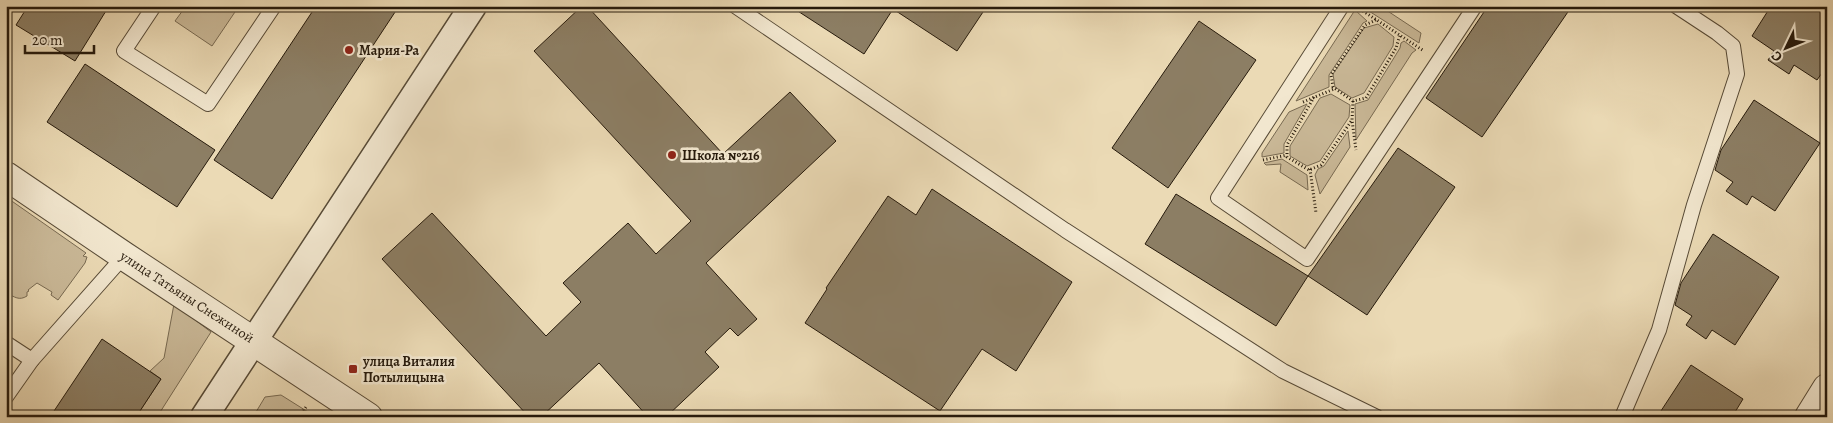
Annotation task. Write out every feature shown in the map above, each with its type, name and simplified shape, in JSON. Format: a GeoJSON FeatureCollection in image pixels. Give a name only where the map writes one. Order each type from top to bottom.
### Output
{"type":"FeatureCollection","features":[{"type":"Feature","properties":{"kind":"street"},"geometry":{"type":"LineString","coordinates":[[204,417],[473,6]]}},
{"type":"Feature","properties":{"kind":"street","name":"улица Татьяны Снежиной"},"geometry":{"type":"LineString","coordinates":[[6,176],[368,417]]}},
{"type":"Feature","properties":{"kind":"street"},"geometry":{"type":"LineString","coordinates":[[1808,417],[1827,388]]}},
{"type":"Feature","properties":{"kind":"lane"},"geometry":{"type":"LineString","coordinates":[[154,6],[124,51],[208,104],[274,6]]}},
{"type":"Feature","properties":{"kind":"lane"},"geometry":{"type":"LineString","coordinates":[[735,6],[1064,230],[1283,371],[1377,417]]}},
{"type":"Feature","properties":{"kind":"lane"},"geometry":{"type":"LineString","coordinates":[[1342,6],[1218,198],[1307,260],[1475,6]]}},
{"type":"Feature","properties":{"kind":"lane"},"geometry":{"type":"LineString","coordinates":[[1622,417],[1658,330],[1694,205],[1738,74],[1733,46],[1718,33],[1676,6]]}},
{"type":"Feature","properties":{"kind":"lane"},"geometry":{"type":"LineString","coordinates":[[6,397],[32,360],[124,256]]}},
{"type":"Feature","properties":{"kind":"lane"},"geometry":{"type":"LineString","coordinates":[[6,343],[32,360]]}},
{"type":"Feature","properties":{"kind":"path"},"geometry":{"type":"LineString","coordinates":[[1356,6],[1439,60]]}},
{"type":"Feature","properties":{"kind":"path"},"geometry":{"type":"LineString","coordinates":[[1376,20],[1365,25],[1331,75],[1333,87],[1353,101],[1366,98],[1396,48],[1400,35]]}},
{"type":"Feature","properties":{"kind":"path"},"geometry":{"type":"LineString","coordinates":[[1278,105],[1295,105],[1334,88]]}},
{"type":"Feature","properties":{"kind":"path"},"geometry":{"type":"LineString","coordinates":[[1314,97],[1287,144],[1287,157],[1309,170],[1321,165],[1352,120]]}},
{"type":"Feature","properties":{"kind":"path"},"geometry":{"type":"LineString","coordinates":[[1353,101],[1352,120],[1358,168],[1363,175]]}},
{"type":"Feature","properties":{"kind":"path"},"geometry":{"type":"LineString","coordinates":[[1310,169],[1318,242]]}},
{"type":"Feature","properties":{"kind":"path"},"geometry":{"type":"LineString","coordinates":[[300,417],[307,405]]}},
{"type":"Feature","properties":{"kind":"shaded area"},"geometry":{"type":"Polygon","coordinates":[[[186,6],[239,6],[212,46],[175,21],[186,6]]]}},
{"type":"Feature","properties":{"kind":"shaded area"},"geometry":{"type":"Polygon","coordinates":[[[1361,6],[1380,6],[1421,33],[1419,43],[1361,6]]]}},
{"type":"Feature","properties":{"kind":"shaded area"},"geometry":{"type":"Polygon","coordinates":[[[1355,10],[1367,21],[1363,23],[1329,75],[1329,87],[1296,101],[1355,10]]]}},
{"type":"Feature","properties":{"kind":"shaded area"},"geometry":{"type":"Polygon","coordinates":[[[1378,24],[1394,37],[1393,46],[1364,93],[1352,98],[1335,87],[1333,74],[1364,28],[1378,24]]]}},
{"type":"Feature","properties":{"kind":"shaded area"},"geometry":{"type":"Polygon","coordinates":[[[1404,41],[1416,50],[1412,53],[1356,140],[1355,104],[1368,100],[1400,48],[1401,43],[1404,41]]]}},
{"type":"Feature","properties":{"kind":"shaded area"},"geometry":{"type":"Polygon","coordinates":[[[1331,94],[1350,105],[1349,117],[1320,161],[1307,166],[1290,156],[1290,146],[1320,98],[1331,94]]]}},
{"type":"Feature","properties":{"kind":"shaded area"},"geometry":{"type":"Polygon","coordinates":[[[1307,104],[1284,144],[1284,153],[1262,157],[1262,153],[1289,112],[1307,104]]]}},
{"type":"Feature","properties":{"kind":"shaded area"},"geometry":{"type":"Polygon","coordinates":[[[1348,131],[1350,147],[1320,194],[1315,175],[1318,169],[1324,166],[1348,131]]]}},
{"type":"Feature","properties":{"kind":"shaded area"},"geometry":{"type":"Polygon","coordinates":[[[1282,159],[1307,175],[1308,190],[1280,172],[1281,164],[1266,165],[1264,163],[1282,159]]]}},
{"type":"Feature","properties":{"kind":"shaded area"},"geometry":{"type":"Polygon","coordinates":[[[6,197],[86,253],[83,256],[87,257],[85,263],[58,300],[51,295],[52,292],[37,283],[28,290],[27,296],[22,298],[6,293],[6,197]]]}},
{"type":"Feature","properties":{"kind":"shaded area"},"geometry":{"type":"Polygon","coordinates":[[[174,304],[211,332],[157,417],[136,417],[161,379],[150,371],[164,358],[174,304]]]}},
{"type":"Feature","properties":{"kind":"shaded area"},"geometry":{"type":"Polygon","coordinates":[[[281,395],[316,417],[253,417],[265,397],[281,395]]]}},
{"type":"Feature","properties":{"kind":"building"},"geometry":{"type":"Polygon","coordinates":[[[28,6],[109,6],[75,61],[16,25],[28,6]]]}},
{"type":"Feature","properties":{"kind":"building"},"geometry":{"type":"Polygon","coordinates":[[[316,6],[399,6],[272,199],[214,160],[316,6]]]}},
{"type":"Feature","properties":{"kind":"building"},"geometry":{"type":"Polygon","coordinates":[[[582,6],[587,6],[723,154],[790,92],[836,141],[706,263],[757,319],[738,336],[730,328],[705,352],[719,367],[666,417],[648,417],[599,363],[541,417],[529,417],[382,259],[432,213],[546,336],[581,302],[563,283],[628,223],[656,254],[691,221],[534,51],[582,6]]]}},
{"type":"Feature","properties":{"kind":"building"},"geometry":{"type":"Polygon","coordinates":[[[790,6],[987,6],[957,51],[893,9],[864,54],[790,6]]]}},
{"type":"Feature","properties":{"kind":"building"},"geometry":{"type":"Polygon","coordinates":[[[1488,6],[1572,6],[1482,137],[1426,98],[1488,6]]]}},
{"type":"Feature","properties":{"kind":"building"},"geometry":{"type":"Polygon","coordinates":[[[1771,6],[1827,6],[1827,66],[1817,80],[1794,65],[1789,74],[1768,60],[1774,51],[1752,36],[1771,6]]]}},
{"type":"Feature","properties":{"kind":"building"},"geometry":{"type":"Polygon","coordinates":[[[1199,21],[1256,60],[1168,188],[1112,148],[1199,21]]]}},
{"type":"Feature","properties":{"kind":"building"},"geometry":{"type":"Polygon","coordinates":[[[85,64],[215,150],[177,207],[47,122],[85,64]]]}},
{"type":"Feature","properties":{"kind":"building"},"geometry":{"type":"Polygon","coordinates":[[[1754,100],[1820,143],[1775,211],[1752,196],[1747,205],[1726,191],[1733,182],[1715,170],[1721,150],[1754,100]]]}},
{"type":"Feature","properties":{"kind":"building"},"geometry":{"type":"Polygon","coordinates":[[[1398,148],[1455,187],[1367,315],[1308,276],[1398,148]]]}},
{"type":"Feature","properties":{"kind":"building"},"geometry":{"type":"Polygon","coordinates":[[[932,189],[1072,282],[1016,371],[982,349],[940,411],[805,323],[826,288],[888,196],[916,215],[932,189]]]}},
{"type":"Feature","properties":{"kind":"building"},"geometry":{"type":"Polygon","coordinates":[[[1176,194],[1308,276],[1276,326],[1145,244],[1176,194]]]}},
{"type":"Feature","properties":{"kind":"building"},"geometry":{"type":"Polygon","coordinates":[[[1713,234],[1779,277],[1735,345],[1712,330],[1706,339],[1686,325],[1692,316],[1675,305],[1681,283],[1713,234]]]}},
{"type":"Feature","properties":{"kind":"building"},"geometry":{"type":"Polygon","coordinates":[[[102,339],[161,379],[136,417],[50,417],[102,339]]]}},
{"type":"Feature","properties":{"kind":"building"},"geometry":{"type":"Polygon","coordinates":[[[1691,365],[1743,399],[1732,417],[1657,417],[1691,365]]]}},
{"type":"Feature","properties":{"kind":"place","name":"Мария-Ра"},"geometry":{"type":"Point","coordinates":[349,50]}},
{"type":"Feature","properties":{"kind":"place","name":"Школа №216"},"geometry":{"type":"Point","coordinates":[672,155]}},
{"type":"Feature","properties":{"kind":"place","name":"улица Виталия Потылицына"},"geometry":{"type":"Point","coordinates":[353,369]}}]}
